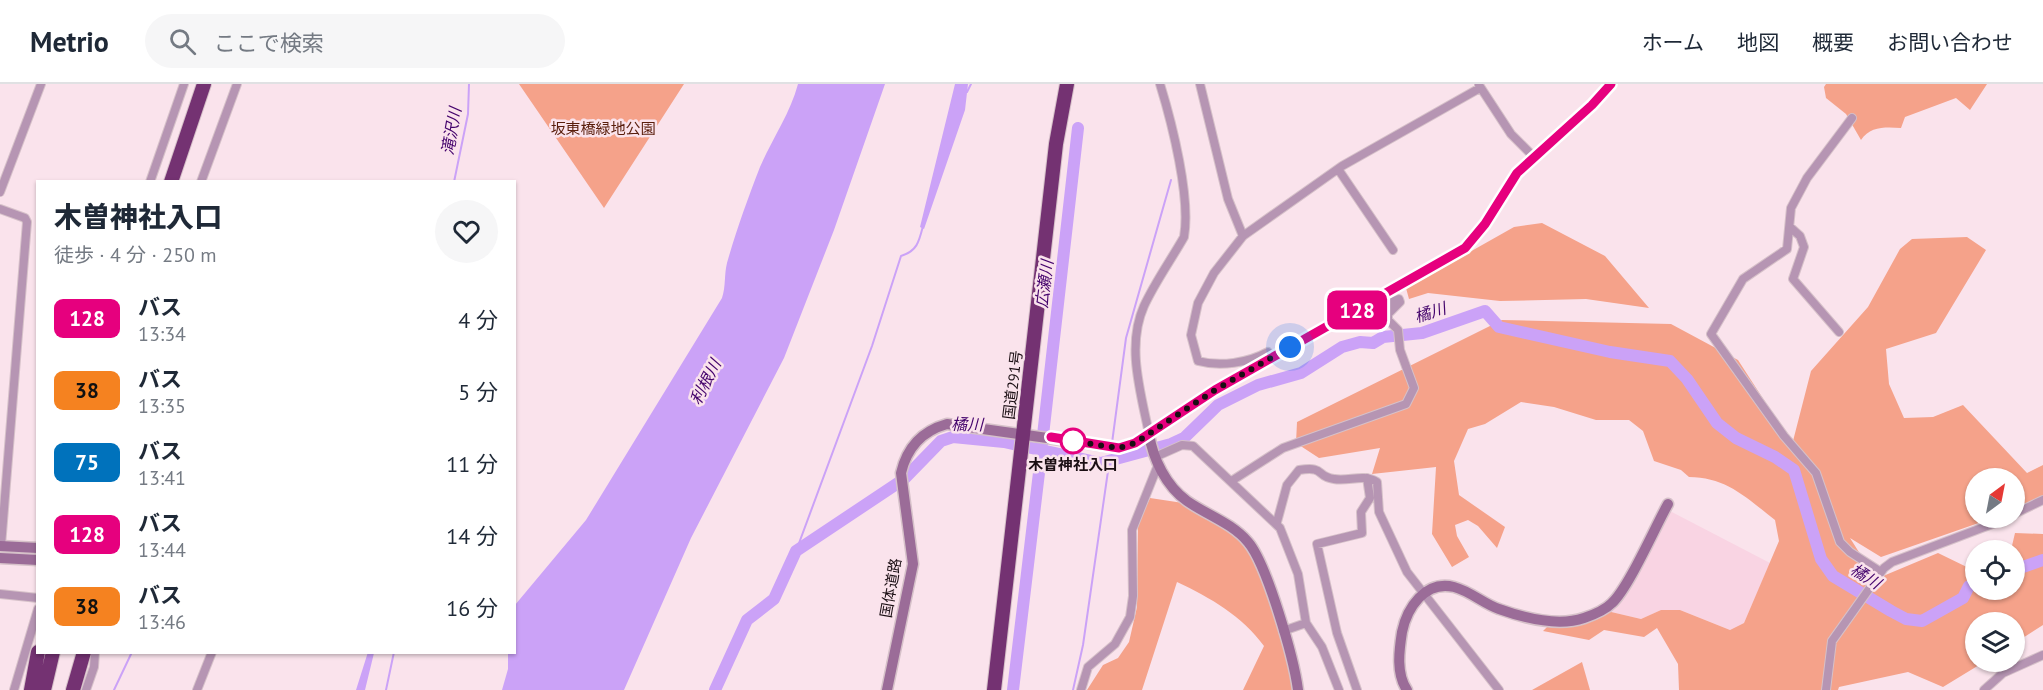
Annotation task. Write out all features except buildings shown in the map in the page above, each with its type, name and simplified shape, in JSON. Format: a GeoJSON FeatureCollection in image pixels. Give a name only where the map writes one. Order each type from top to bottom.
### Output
{"type":"FeatureCollection","features":[{"type":"Feature","properties":{"kind":"highway"},"geometry":{"type":"LineString","coordinates":[[173,180],[204,84]]}},
{"type":"Feature","properties":{"kind":"highway","name":"国道291号"},"geometry":{"type":"LineString","coordinates":[[994,690],[1020,460],[1028,437],[1056,144],[1067,84]]}},
{"type":"Feature","properties":{"kind":"highway"},"geometry":{"type":"LineString","coordinates":[[31,690],[38,654]]}},
{"type":"Feature","properties":{"kind":"highway"},"geometry":{"type":"LineString","coordinates":[[44,690],[53,654]]}},
{"type":"Feature","properties":{"kind":"highway"},"geometry":{"type":"LineString","coordinates":[[73,690],[83,654]]}},
{"type":"Feature","properties":{"kind":"street"},"geometry":{"type":"LineString","coordinates":[[0,192],[41,84]]}},
{"type":"Feature","properties":{"kind":"street"},"geometry":{"type":"LineString","coordinates":[[151,180],[184,84]]}},
{"type":"Feature","properties":{"kind":"street"},"geometry":{"type":"LineString","coordinates":[[202,180],[237,84]]}},
{"type":"Feature","properties":{"kind":"street"},"geometry":{"type":"LineString","coordinates":[[1160,84],[1181,183],[1186,226],[1184,237],[1144,306],[1137,331],[1135,358],[1153,451],[1186,500],[1210,513],[1248,542],[1260,563],[1294,662],[1298,690]]}},
{"type":"Feature","properties":{"kind":"street"},"geometry":{"type":"LineString","coordinates":[[1200,84],[1227,199],[1243,236]]}},
{"type":"Feature","properties":{"kind":"street"},"geometry":{"type":"LineString","coordinates":[[1081,690],[1088,668],[1115,644],[1131,617],[1132,531],[1153,451],[1215,390],[1465,248],[1485,224],[1517,173],[1610,85]]}},
{"type":"Feature","properties":{"kind":"street"},"geometry":{"type":"LineString","coordinates":[[1272,357],[1268,352],[1255,359],[1211,365],[1198,361],[1194,350],[1191,335],[1198,303],[1214,273],[1243,236],[1338,169],[1479,86],[1511,134],[1534,158]]}},
{"type":"Feature","properties":{"kind":"street"},"geometry":{"type":"LineString","coordinates":[[1852,118],[1807,178],[1791,208],[1787,249],[1743,279],[1711,334],[1784,435],[1816,473],[1840,542],[1850,552],[1881,572]]}},
{"type":"Feature","properties":{"kind":"street"},"geometry":{"type":"LineString","coordinates":[[1338,169],[1393,250]]}},
{"type":"Feature","properties":{"kind":"street"},"geometry":{"type":"LineString","coordinates":[[1,208],[27,222],[1,546],[36,548]]}},
{"type":"Feature","properties":{"kind":"street"},"geometry":{"type":"LineString","coordinates":[[1790,227],[1800,236],[1804,247],[1792,279],[1839,332]]}},
{"type":"Feature","properties":{"kind":"street"},"geometry":{"type":"LineString","coordinates":[[1233,480],[1283,448],[1406,404],[1414,388],[1400,350],[1398,330],[1388,320],[1388,314],[1400,302],[1399,299],[1371,311],[1364,307]]}},
{"type":"Feature","properties":{"kind":"street","name":"国体道路"},"geometry":{"type":"LineString","coordinates":[[887,690],[913,564],[901,473],[910,449],[918,438],[935,427],[947,424],[1028,437]]}},
{"type":"Feature","properties":{"kind":"street"},"geometry":{"type":"LineString","coordinates":[[1028,437],[1051,437],[1153,451],[1189,444],[1233,480],[1276,522],[1298,574],[1306,623],[1322,647],[1339,690]]}},
{"type":"Feature","properties":{"kind":"street"},"geometry":{"type":"LineString","coordinates":[[1276,522],[1287,485],[1299,470],[1318,469],[1322,474],[1335,480],[1367,478],[1377,482],[1379,512],[1407,572],[1499,690]]}},
{"type":"Feature","properties":{"kind":"street"},"geometry":{"type":"LineString","coordinates":[[1357,690],[1337,633],[1317,543],[1362,533],[1361,512],[1370,498],[1367,478]]}},
{"type":"Feature","properties":{"kind":"street"},"geometry":{"type":"LineString","coordinates":[[2025,509],[2043,500]]}},
{"type":"Feature","properties":{"kind":"street"},"geometry":{"type":"LineString","coordinates":[[1407,690],[1400,673],[1402,634],[1406,617],[1423,594],[1434,588],[1454,587],[1497,609],[1520,615],[1550,622],[1584,618],[1606,608],[1620,593],[1668,504]]}},
{"type":"Feature","properties":{"kind":"street"},"geometry":{"type":"LineString","coordinates":[[1826,690],[1832,641],[1881,572],[1892,562],[1982,528]]}},
{"type":"Feature","properties":{"kind":"street"},"geometry":{"type":"LineString","coordinates":[[0,558],[36,560]]}},
{"type":"Feature","properties":{"kind":"street"},"geometry":{"type":"LineString","coordinates":[[0,594],[36,598]]}},
{"type":"Feature","properties":{"kind":"street"},"geometry":{"type":"LineString","coordinates":[[14,690],[36,616]]}},
{"type":"Feature","properties":{"kind":"street"},"geometry":{"type":"LineString","coordinates":[[1283,631],[1306,623]]}},
{"type":"Feature","properties":{"kind":"street"},"geometry":{"type":"LineString","coordinates":[[86,690],[94,667],[95,654]]}},
{"type":"Feature","properties":{"kind":"street"},"geometry":{"type":"LineString","coordinates":[[197,690],[211,654]]}},
{"type":"Feature","properties":{"kind":"street"},"geometry":{"type":"LineString","coordinates":[[1984,690],[2003,673],[2043,655]]}},
{"type":"Feature","properties":{"kind":"shaded area"},"geometry":{"type":"Polygon","coordinates":[[[1668,510],[1770,563],[1744,623],[1730,630],[1680,610],[1661,610],[1641,619],[1607,611],[1668,510]]]}},
{"type":"Feature","properties":{"kind":"green space","name":"坂東橋緑地公園"},"geometry":{"type":"Polygon","coordinates":[[[519,84],[684,84],[604,208],[519,84]]]}},
{"type":"Feature","properties":{"kind":"green space"},"geometry":{"type":"Polygon","coordinates":[[[1826,84],[1987,84],[1970,110],[1956,98],[1905,117],[1901,128],[1874,130],[1861,140],[1846,114],[1826,98],[1824,87],[1826,84]]]}},
{"type":"Feature","properties":{"kind":"green space"},"geometry":{"type":"Polygon","coordinates":[[[1542,223],[1605,256],[1649,308],[1586,299],[1500,301],[1428,293],[1409,299],[1406,288],[1514,227],[1542,223]]]}},
{"type":"Feature","properties":{"kind":"green space"},"geometry":{"type":"Polygon","coordinates":[[[1967,237],[1986,250],[1936,333],[1886,349],[1889,384],[1904,418],[1933,417],[1963,405],[2022,468],[1965,468],[1965,528],[1881,557],[1850,538],[1876,579],[1938,553],[1965,566],[1965,600],[2025,600],[2025,540],[2013,540],[2015,533],[2043,534],[2043,625],[2025,637],[2025,612],[1965,612],[1965,672],[1968,672],[1943,687],[1908,672],[1839,687],[1838,690],[1679,690],[1678,664],[1657,628],[1644,637],[1604,630],[1589,640],[1543,631],[1550,624],[1607,611],[1641,619],[1661,610],[1680,610],[1730,630],[1744,623],[1779,541],[1775,520],[1735,490],[1714,481],[1689,477],[1681,470],[1654,461],[1643,431],[1629,420],[1596,420],[1554,407],[1521,402],[1485,424],[1468,429],[1454,461],[1459,495],[1505,527],[1497,548],[1478,526],[1468,520],[1455,525],[1457,536],[1469,557],[1452,567],[1432,534],[1436,467],[1372,474],[1380,448],[1319,458],[1296,443],[1297,422],[1502,320],[1671,324],[1738,360],[1800,456],[1793,441],[1811,371],[1868,307],[1900,249],[1912,239],[1967,237]]]}},
{"type":"Feature","properties":{"kind":"green space"},"geometry":{"type":"Polygon","coordinates":[[[2043,465],[2043,496],[2025,504],[2025,471],[2027,473],[2043,465]]]}},
{"type":"Feature","properties":{"kind":"green space"},"geometry":{"type":"Polygon","coordinates":[[[1150,498],[1183,503],[1237,536],[1252,553],[1281,632],[1298,690],[1243,690],[1264,646],[1236,617],[1177,582],[1142,690],[1087,690],[1103,665],[1118,658],[1129,642],[1137,607],[1138,523],[1150,498]]]}},
{"type":"Feature","properties":{"kind":"green space"},"geometry":{"type":"Polygon","coordinates":[[[1582,662],[1590,690],[1532,690],[1582,662]]]}},
{"type":"Feature","properties":{"kind":"water","name":"利根川"},"geometry":{"type":"Polygon","coordinates":[[[798,84],[885,84],[834,230],[784,358],[691,538],[624,690],[502,690],[508,669],[508,654],[516,654],[516,604],[586,520],[722,298],[727,263],[734,239],[760,167],[795,95],[798,84]]]}},
{"type":"Feature","properties":{"kind":"water"},"geometry":{"type":"Polygon","coordinates":[[[955,84],[968,84],[965,110],[924,229],[920,227],[955,84]]]}},
{"type":"Feature","properties":{"kind":"water"},"geometry":{"type":"Polygon","coordinates":[[[367,654],[374,654],[365,690],[356,690],[367,654]]]}},
{"type":"Feature","properties":{"kind":"waterway","name":"滝沢川"},"geometry":{"type":"LineString","coordinates":[[454,180],[468,114],[469,84]]}},
{"type":"Feature","properties":{"kind":"waterway"},"geometry":{"type":"LineString","coordinates":[[967,92],[971,84]]}},
{"type":"Feature","properties":{"kind":"waterway","name":"広瀬川"},"geometry":{"type":"LineString","coordinates":[[1042,444],[1078,128]]}},
{"type":"Feature","properties":{"kind":"waterway"},"geometry":{"type":"LineString","coordinates":[[1112,443],[1126,338],[1171,180]]}},
{"type":"Feature","properties":{"kind":"waterway"},"geometry":{"type":"LineString","coordinates":[[795,554],[872,346],[901,256],[911,251],[916,245],[923,226]]}},
{"type":"Feature","properties":{"kind":"waterway","name":"橘川"},"geometry":{"type":"LineString","coordinates":[[715,690],[747,620],[774,599],[796,551],[904,479],[941,441],[953,437],[1004,442],[1101,463],[1171,444],[1184,438],[1218,405],[1258,385],[1301,373],[1342,347],[1360,342],[1373,343],[1383,337],[1422,333],[1485,311],[1499,327],[1610,352],[1670,361],[1687,379],[1717,423],[1736,438],[1775,457],[1794,470],[1821,559],[1833,576],[1891,611],[1906,619],[1922,621],[1963,598],[1965,594]]}},
{"type":"Feature","properties":{"kind":"waterway","name":"広瀬川"},"geometry":{"type":"LineString","coordinates":[[1013,690],[1041,456]]}},
{"type":"Feature","properties":{"kind":"waterway"},"geometry":{"type":"LineString","coordinates":[[1073,690],[1083,645],[1108,471]]}},
{"type":"Feature","properties":{"kind":"waterway","name":"橘川"},"geometry":{"type":"LineString","coordinates":[[2025,566],[2043,560]]}},
{"type":"Feature","properties":{"kind":"waterway"},"geometry":{"type":"LineString","coordinates":[[114,690],[131,654]]}},
{"type":"Feature","properties":{"kind":"waterway","name":"滝沢川"},"geometry":{"type":"LineString","coordinates":[[386,690],[394,654]]}},
{"type":"Feature","properties":{"kind":"bus line","name":"128"},"geometry":{"type":"LineString","coordinates":[[1051,437],[1119,448],[1135,443],[1215,390],[1465,248],[1485,224],[1517,173],[1592,105],[1611,84]]}},
{"type":"Feature","properties":{"kind":"place","name":"木曽神社入口"},"geometry":{"type":"Point","coordinates":[1073,441]}},
{"type":"Feature","properties":{"kind":"route"},"geometry":{"type":"LineString","coordinates":[[1073,441],[1071,441],[1119,448],[1135,443],[1215,390],[1238,379],[1290,347]]}}]}
